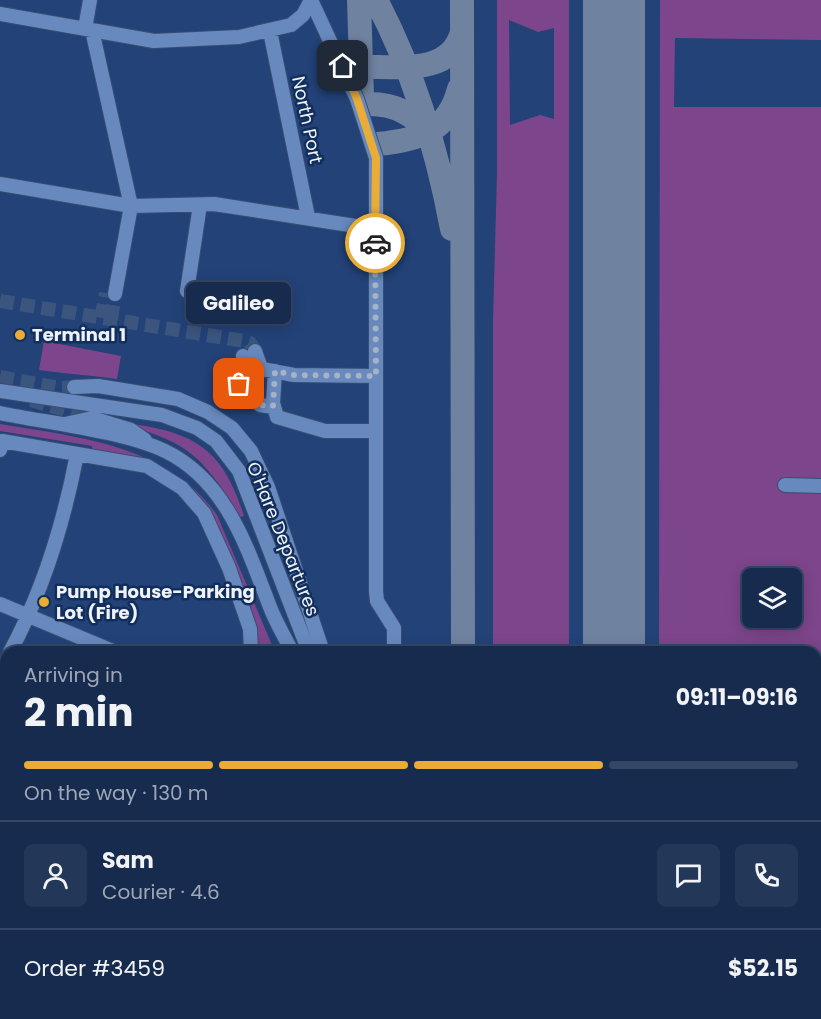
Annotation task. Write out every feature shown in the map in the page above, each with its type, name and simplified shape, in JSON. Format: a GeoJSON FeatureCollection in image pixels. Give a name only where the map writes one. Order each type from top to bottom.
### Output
{"type":"FeatureCollection","features":[{"type":"Feature","properties":{"kind":"street"},"geometry":{"type":"LineString","coordinates":[[90,0],[89,30],[131,206],[122,255],[110,294]]}},
{"type":"Feature","properties":{"kind":"street"},"geometry":{"type":"LineString","coordinates":[[0,14],[154,41],[239,37],[270,31],[291,25],[303,15],[311,0]]}},
{"type":"Feature","properties":{"kind":"street"},"geometry":{"type":"LineString","coordinates":[[311,0],[342,62],[376,158],[377,600],[394,628],[394,646]]}},
{"type":"Feature","properties":{"kind":"street","name":"North Port"},"geometry":{"type":"LineString","coordinates":[[270,31],[308,217]]}},
{"type":"Feature","properties":{"kind":"street"},"geometry":{"type":"LineString","coordinates":[[0,184],[131,206],[200,205],[249,208],[375,229]]}},
{"type":"Feature","properties":{"kind":"street"},"geometry":{"type":"LineString","coordinates":[[187,291],[200,205]]}},
{"type":"Feature","properties":{"kind":"street"},"geometry":{"type":"LineString","coordinates":[[273,406],[263,406],[239,384],[241,370],[253,362],[275,371],[294,375],[376,376]]}},
{"type":"Feature","properties":{"kind":"street"},"geometry":{"type":"LineString","coordinates":[[275,371],[273,406],[277,417],[325,431],[376,431]]}},
{"type":"Feature","properties":{"kind":"street"},"geometry":{"type":"LineString","coordinates":[[74,387],[98,386],[178,399],[208,412],[237,434],[251,451],[268,487],[321,646]]}},
{"type":"Feature","properties":{"kind":"street","name":"O'Hare Departures"},"geometry":{"type":"LineString","coordinates":[[0,391],[181,420],[207,434],[239,471],[307,646]]}},
{"type":"Feature","properties":{"kind":"street"},"geometry":{"type":"LineString","coordinates":[[0,413],[152,446]]}},
{"type":"Feature","properties":{"kind":"street"},"geometry":{"type":"LineString","coordinates":[[60,425],[95,419],[131,430],[152,446],[180,460],[201,476],[224,504],[237,526],[274,616],[289,646]]}},
{"type":"Feature","properties":{"kind":"street"},"geometry":{"type":"LineString","coordinates":[[1,444],[147,466],[171,480],[192,499],[212,529],[236,587],[250,629],[251,646]]}},
{"type":"Feature","properties":{"kind":"street"},"geometry":{"type":"LineString","coordinates":[[13,646],[43,578],[64,514],[77,454]]}},
{"type":"Feature","properties":{"kind":"street"},"geometry":{"type":"LineString","coordinates":[[785,485],[821,486]]}},
{"type":"Feature","properties":{"kind":"street"},"geometry":{"type":"LineString","coordinates":[[237,526],[258,517]]}},
{"type":"Feature","properties":{"kind":"street"},"geometry":{"type":"LineString","coordinates":[[0,604],[101,646]]}},
{"type":"Feature","properties":{"kind":"street"},"geometry":{"type":"LineString","coordinates":[[274,616],[281,646]]}},
{"type":"Feature","properties":{"kind":"shaded area"},"geometry":{"type":"Polygon","coordinates":[[[0,0],[821,0],[821,646],[0,646],[0,0]]]}},
{"type":"Feature","properties":{"kind":"shaded area"},"geometry":{"type":"Polygon","coordinates":[[[497,0],[569,0],[569,646],[493,646],[493,319],[497,174],[497,0]],[[509,20],[510,125],[540,115],[554,119],[554,28],[538,32],[509,20]]]}},
{"type":"Feature","properties":{"kind":"shaded area"},"geometry":{"type":"Polygon","coordinates":[[[660,0],[821,0],[821,40],[675,38],[674,107],[821,107],[821,646],[659,646],[660,0]]]}},
{"type":"Feature","properties":{"kind":"shaded area"},"geometry":{"type":"Polygon","coordinates":[[[44,341],[121,356],[117,379],[39,370],[44,341]]]}},
{"type":"Feature","properties":{"kind":"shaded area"},"geometry":{"type":"Polygon","coordinates":[[[114,421],[166,430],[198,444],[221,466],[237,496],[244,516],[240,517],[214,478],[189,452],[159,436],[114,421]]]}},
{"type":"Feature","properties":{"kind":"shaded area"},"geometry":{"type":"Polygon","coordinates":[[[0,424],[90,440],[147,459],[173,473],[197,492],[217,515],[272,646],[257,646],[256,626],[187,486],[92,451],[92,446],[0,431],[0,424]]]}},
{"type":"Feature","properties":{"kind":"taxiway"},"geometry":{"type":"LineString","coordinates":[[359,0],[362,96]]}},
{"type":"Feature","properties":{"kind":"taxiway"},"geometry":{"type":"LineString","coordinates":[[376,0],[402,55],[423,112],[452,229]]}},
{"type":"Feature","properties":{"kind":"taxiway"},"geometry":{"type":"LineString","coordinates":[[462,0],[463,646]]}},
{"type":"Feature","properties":{"kind":"taxiway"},"geometry":{"type":"LineString","coordinates":[[351,67],[399,67],[431,63],[445,57],[455,47],[462,32]]}},
{"type":"Feature","properties":{"kind":"taxiway"},"geometry":{"type":"LineString","coordinates":[[378,144],[406,140],[429,132],[447,116],[459,89]]}},
{"type":"Feature","properties":{"kind":"taxiway"},"geometry":{"type":"LineString","coordinates":[[365,104],[384,105],[401,110],[416,120],[429,135]]}},
{"type":"Feature","properties":{"kind":"runway"},"geometry":{"type":"LineString","coordinates":[[614,0],[614,646]]}},
{"type":"Feature","properties":{"kind":"tunnel"},"geometry":{"type":"LineString","coordinates":[[101,318],[106,293]]}},
{"type":"Feature","properties":{"kind":"tunnel"},"geometry":{"type":"LineString","coordinates":[[111,319],[115,294]]}},
{"type":"Feature","properties":{"kind":"tunnel"},"geometry":{"type":"LineString","coordinates":[[0,301],[244,341],[250,343],[255,351]]}},
{"type":"Feature","properties":{"kind":"tunnel"},"geometry":{"type":"LineString","coordinates":[[0,377],[60,388],[74,387]]}},
{"type":"Feature","properties":{"kind":"tunnel"},"geometry":{"type":"LineString","coordinates":[[31,400],[92,418]]}},
{"type":"Feature","properties":{"kind":"way so far"},"geometry":{"type":"LineString","coordinates":[[239,384],[260,405],[273,406],[275,371],[294,375],[376,376],[375,243]]}},
{"type":"Feature","properties":{"kind":"place","name":"Terminal 1"},"geometry":{"type":"Point","coordinates":[20,335]}},
{"type":"Feature","properties":{"kind":"place","name":"Galileo"},"geometry":{"type":"Point","coordinates":[239,384]}},
{"type":"Feature","properties":{"kind":"place","name":"Pump House-Parking Lot (Fire)"},"geometry":{"type":"Point","coordinates":[44,602]}},
{"type":"Feature","properties":{"kind":"route"},"geometry":{"type":"LineString","coordinates":[[343,66],[357,99],[376,158],[375,243]]}}]}
